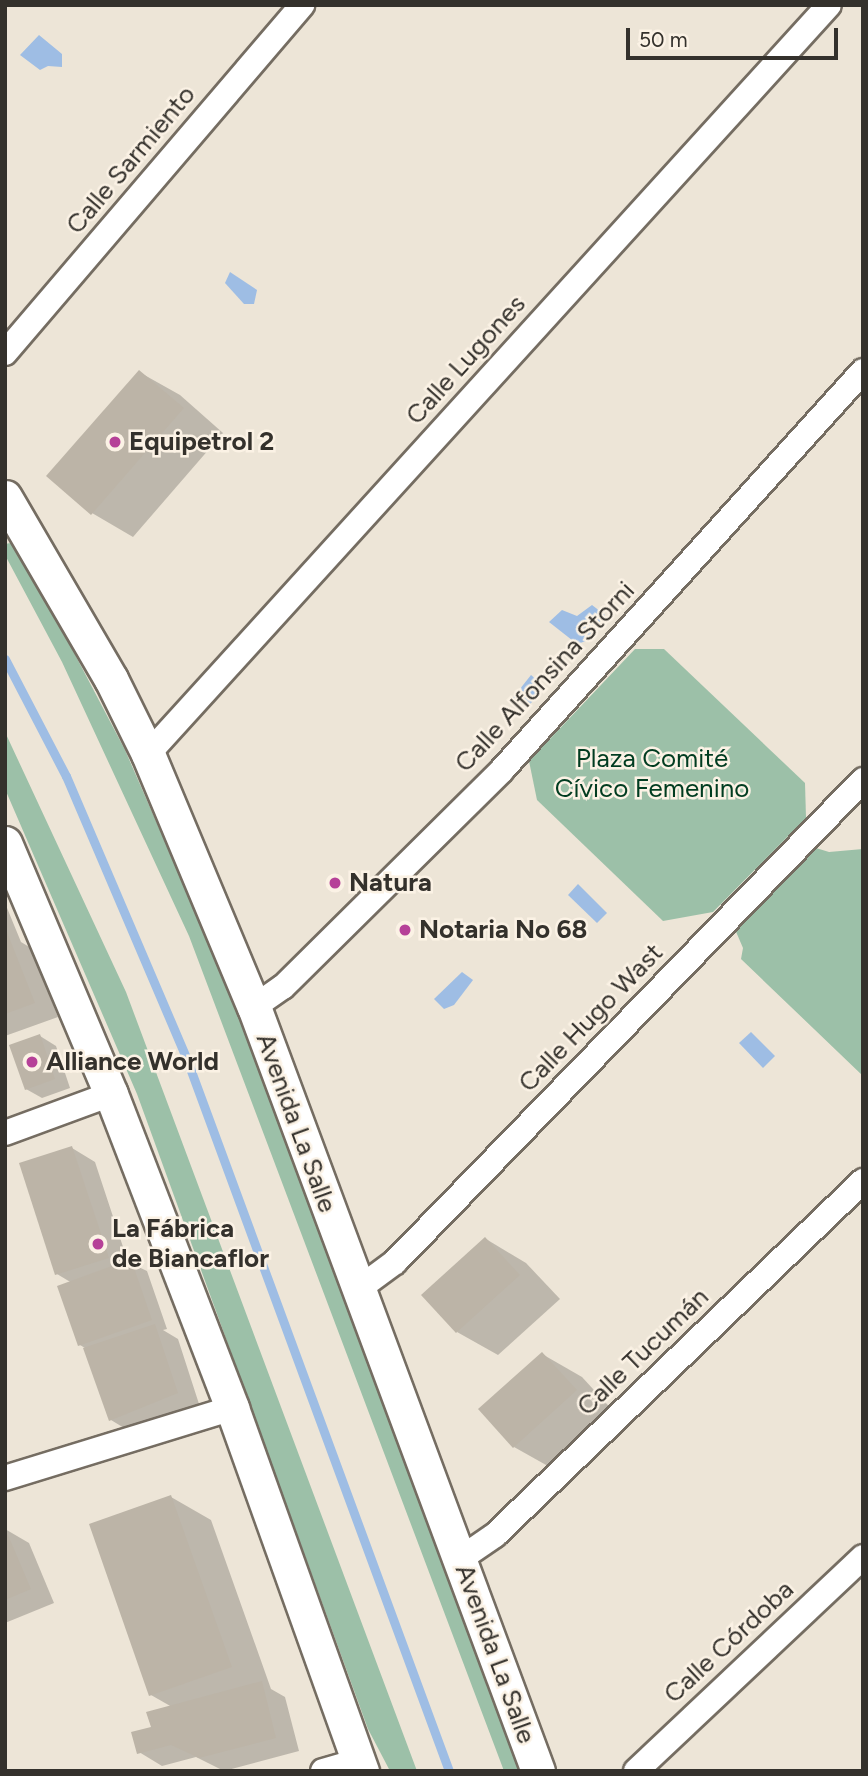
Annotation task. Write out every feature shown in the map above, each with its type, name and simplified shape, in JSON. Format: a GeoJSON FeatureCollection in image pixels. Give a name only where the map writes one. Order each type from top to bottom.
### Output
{"type":"FeatureCollection","features":[{"type":"Feature","properties":{"kind":"main road","name":"Avenida La Salle"},"geometry":{"type":"LineString","coordinates":[[7,504],[111,679],[148,754],[254,1007],[538,1771]]}},
{"type":"Feature","properties":{"kind":"main road"},"geometry":{"type":"LineString","coordinates":[[5,843],[111,1094],[232,1408],[361,1766]]}},
{"type":"Feature","properties":{"kind":"street","name":"Calle Sarmiento"},"geometry":{"type":"LineString","coordinates":[[5,354],[302,5]]}},
{"type":"Feature","properties":{"kind":"street","name":"Calle Lugones"},"geometry":{"type":"LineString","coordinates":[[148,754],[829,5]]}},
{"type":"Feature","properties":{"kind":"street","name":"Calle Alfonsina Storni"},"geometry":{"type":"LineString","coordinates":[[254,1007],[283,987],[502,770],[863,371]]}},
{"type":"Feature","properties":{"kind":"street","name":"Calle Hugo Wast"},"geometry":{"type":"LineString","coordinates":[[357,1290],[395,1262],[863,780]]}},
{"type":"Feature","properties":{"kind":"street"},"geometry":{"type":"LineString","coordinates":[[5,1133],[111,1094]]}},
{"type":"Feature","properties":{"kind":"street","name":"Calle Tucumán"},"geometry":{"type":"LineString","coordinates":[[460,1559],[495,1535],[863,1181]]}},
{"type":"Feature","properties":{"kind":"street"},"geometry":{"type":"LineString","coordinates":[[5,1479],[232,1408]]}},
{"type":"Feature","properties":{"kind":"street","name":"Calle Córdoba"},"geometry":{"type":"LineString","coordinates":[[636,1771],[863,1557]]}},
{"type":"Feature","properties":{"kind":"street"},"geometry":{"type":"LineString","coordinates":[[323,1771],[361,1766]]}},
{"type":"Feature","properties":{"kind":"green space"},"geometry":{"type":"Polygon","coordinates":[[[16,542],[125,750],[230,991],[522,1771],[504,1771],[189,936],[62,662],[5,555],[5,544],[16,542]]]}},
{"type":"Feature","properties":{"kind":"green space","name":"Plaza Comité Cívico Femenino"},"geometry":{"type":"Polygon","coordinates":[[[635,649],[664,649],[805,783],[806,818],[713,912],[663,921],[537,800],[529,761],[635,649]]]}},
{"type":"Feature","properties":{"kind":"green space"},"geometry":{"type":"Polygon","coordinates":[[[5,732],[126,992],[417,1771],[390,1771],[368,1729],[137,1094],[5,789],[5,732]]]}},
{"type":"Feature","properties":{"kind":"green space"},"geometry":{"type":"Polygon","coordinates":[[[816,848],[829,852],[863,849],[863,1076],[741,959],[743,948],[734,927],[816,848]]]}},
{"type":"Feature","properties":{"kind":"water"},"geometry":{"type":"Polygon","coordinates":[[[39,35],[62,54],[62,67],[48,66],[40,70],[20,55],[39,35]]]}},
{"type":"Feature","properties":{"kind":"water"},"geometry":{"type":"Polygon","coordinates":[[[230,272],[257,290],[254,304],[244,304],[225,283],[230,272]]]}},
{"type":"Feature","properties":{"kind":"water"},"geometry":{"type":"Polygon","coordinates":[[[592,605],[605,615],[586,641],[577,644],[549,622],[562,610],[577,616],[592,605]]]}},
{"type":"Feature","properties":{"kind":"water"},"geometry":{"type":"Polygon","coordinates":[[[531,675],[545,687],[525,710],[512,699],[531,675]]]}},
{"type":"Feature","properties":{"kind":"water"},"geometry":{"type":"Polygon","coordinates":[[[578,884],[607,913],[597,923],[568,895],[578,884]]]}},
{"type":"Feature","properties":{"kind":"water"},"geometry":{"type":"Polygon","coordinates":[[[462,972],[473,980],[454,1005],[444,1009],[434,999],[462,972]]]}},
{"type":"Feature","properties":{"kind":"water"},"geometry":{"type":"Polygon","coordinates":[[[751,1032],[775,1056],[763,1068],[739,1043],[751,1032]]]}},
{"type":"Feature","properties":{"kind":"building","name":"Equipetrol 2"},"geometry":{"type":"Polygon","coordinates":[[[139,370],[184,408],[91,515],[46,476],[139,370]]]}},
{"type":"Feature","properties":{"kind":"building"},"geometry":{"type":"Polygon","coordinates":[[[5,927],[35,1003],[5,1014],[5,927]]]}},
{"type":"Feature","properties":{"kind":"building"},"geometry":{"type":"Polygon","coordinates":[[[40,1034],[55,1079],[25,1090],[9,1045],[40,1034]]]}},
{"type":"Feature","properties":{"kind":"building"},"geometry":{"type":"Polygon","coordinates":[[[72,1146],[109,1258],[55,1275],[19,1163],[72,1146]]]}},
{"type":"Feature","properties":{"kind":"building"},"geometry":{"type":"Polygon","coordinates":[[[485,1237],[520,1275],[456,1333],[421,1295],[485,1237]]]}},
{"type":"Feature","properties":{"kind":"building"},"geometry":{"type":"Polygon","coordinates":[[[131,1259],[152,1320],[78,1346],[57,1286],[131,1259]]]}},
{"type":"Feature","properties":{"kind":"building"},"geometry":{"type":"Polygon","coordinates":[[[155,1324],[178,1393],[109,1421],[83,1348],[155,1324]]]}},
{"type":"Feature","properties":{"kind":"building"},"geometry":{"type":"Polygon","coordinates":[[[542,1352],[577,1390],[513,1448],[478,1409],[542,1352]]]}},
{"type":"Feature","properties":{"kind":"building"},"geometry":{"type":"Polygon","coordinates":[[[171,1495],[232,1667],[149,1696],[89,1524],[171,1495]]]}},
{"type":"Feature","properties":{"kind":"building"},"geometry":{"type":"Polygon","coordinates":[[[5,1528],[31,1589],[5,1600],[5,1528]]]}},
{"type":"Feature","properties":{"kind":"building"},"geometry":{"type":"Polygon","coordinates":[[[262,1681],[276,1738],[199,1758],[171,1745],[137,1754],[131,1732],[151,1727],[146,1712],[262,1681]]]}},
{"type":"Feature","properties":{"kind":"waterway"},"geometry":{"type":"LineString","coordinates":[[5,659],[66,776],[187,1060],[449,1771]]}},
{"type":"Feature","properties":{"kind":"place","name":"Equipetrol 2"},"geometry":{"type":"Point","coordinates":[115,442]}},
{"type":"Feature","properties":{"kind":"place","name":"Natura"},"geometry":{"type":"Point","coordinates":[335,883]}},
{"type":"Feature","properties":{"kind":"place","name":"Notaria No 68"},"geometry":{"type":"Point","coordinates":[405,930]}},
{"type":"Feature","properties":{"kind":"place","name":"Alliance World"},"geometry":{"type":"Point","coordinates":[32,1062]}},
{"type":"Feature","properties":{"kind":"place","name":"La Fábrica de Biancaflor"},"geometry":{"type":"Point","coordinates":[98,1244]}}]}
